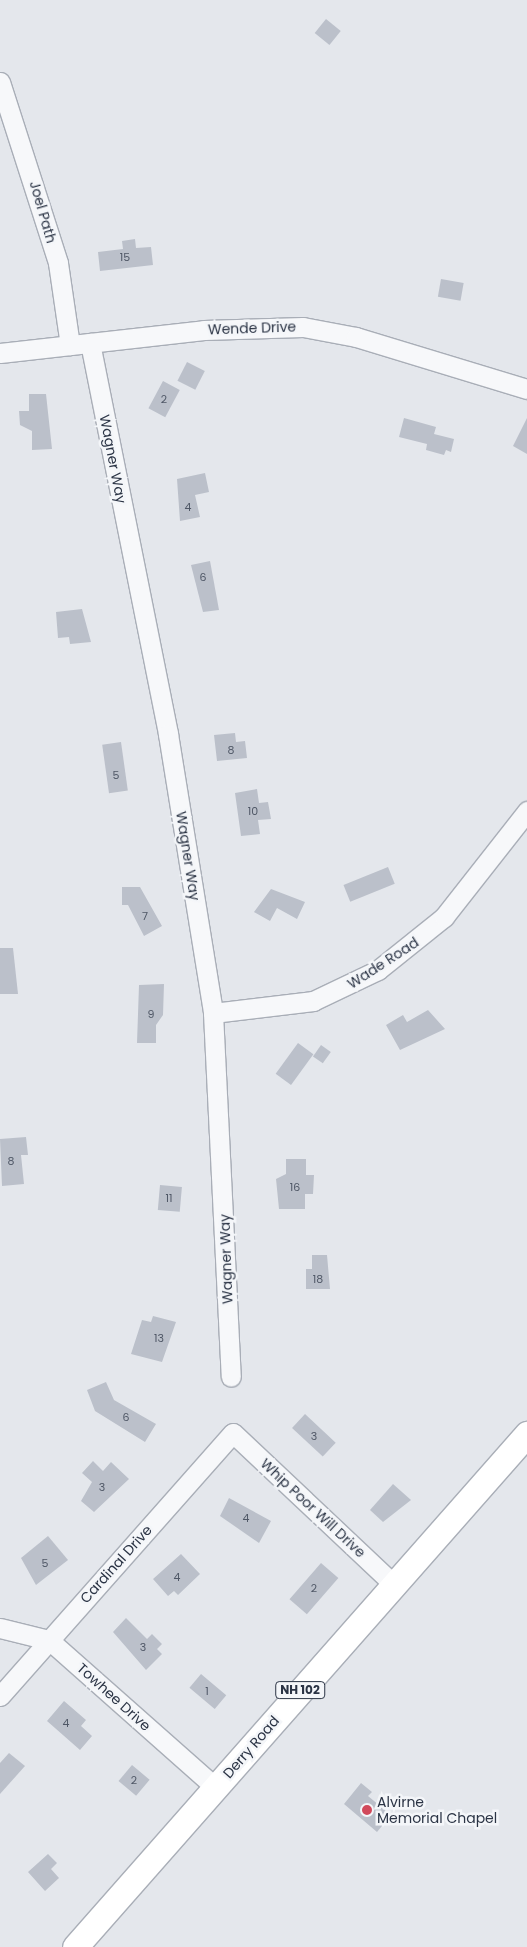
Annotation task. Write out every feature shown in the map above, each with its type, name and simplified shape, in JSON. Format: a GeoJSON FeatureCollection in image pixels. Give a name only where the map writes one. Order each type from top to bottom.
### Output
{"type":"FeatureCollection","features":[{"type":"Feature","properties":{"kind":"main road","name":"Derry Road"},"geometry":{"type":"LineString","coordinates":[[75,1947],[527,1434]]}},
{"type":"Feature","properties":{"kind":"street","name":"Joel Path"},"geometry":{"type":"LineString","coordinates":[[0,82],[58,263],[70,345]]}},
{"type":"Feature","properties":{"kind":"street","name":"Wende Drive"},"geometry":{"type":"LineString","coordinates":[[0,353],[239,327],[303,326],[356,337],[527,390]]}},
{"type":"Feature","properties":{"kind":"street","name":"Wagner Way"},"geometry":{"type":"LineString","coordinates":[[90,343],[159,685],[213,1013],[231,1377]]}},
{"type":"Feature","properties":{"kind":"street","name":"Wade Road"},"geometry":{"type":"LineString","coordinates":[[213,1013],[313,1001],[378,970],[444,916],[527,811]]}},
{"type":"Feature","properties":{"kind":"street","name":"Whip Poor Will Drive"},"geometry":{"type":"LineString","coordinates":[[233,1433],[393,1584]]}},
{"type":"Feature","properties":{"kind":"street","name":"Cardinal Drive"},"geometry":{"type":"LineString","coordinates":[[0,1696],[233,1433]]}},
{"type":"Feature","properties":{"kind":"street","name":"Towhee Drive"},"geometry":{"type":"LineString","coordinates":[[0,1628],[49,1640],[216,1788]]}},
{"type":"Feature","properties":{"kind":"building"},"geometry":{"type":"Polygon","coordinates":[[[326,19],[341,31],[329,45],[315,33],[326,19]]]}},
{"type":"Feature","properties":{"kind":"building"},"geometry":{"type":"Polygon","coordinates":[[[135,239],[136,248],[151,247],[153,265],[100,271],[98,252],[123,249],[122,241],[135,239]]]}},
{"type":"Feature","properties":{"kind":"building"},"geometry":{"type":"Polygon","coordinates":[[[441,279],[464,283],[461,301],[438,297],[441,279]]]}},
{"type":"Feature","properties":{"kind":"building"},"geometry":{"type":"Polygon","coordinates":[[[187,362],[205,371],[195,390],[177,381],[187,362]]]}},
{"type":"Feature","properties":{"kind":"building"},"geometry":{"type":"Polygon","coordinates":[[[163,381],[180,390],[165,417],[148,408],[163,381]]]}},
{"type":"Feature","properties":{"kind":"building"},"geometry":{"type":"Polygon","coordinates":[[[29,394],[46,394],[52,449],[32,450],[32,431],[20,425],[19,411],[29,411],[29,394]]]}},
{"type":"Feature","properties":{"kind":"building"},"geometry":{"type":"Polygon","coordinates":[[[404,418],[436,427],[434,434],[454,439],[451,452],[446,450],[444,455],[426,450],[427,444],[399,437],[404,418]]]}},
{"type":"Feature","properties":{"kind":"building"},"geometry":{"type":"Polygon","coordinates":[[[527,418],[527,454],[513,446],[527,418]]]}},
{"type":"Feature","properties":{"kind":"building"},"geometry":{"type":"Polygon","coordinates":[[[205,473],[209,492],[195,495],[200,517],[180,521],[177,479],[205,473]]]}},
{"type":"Feature","properties":{"kind":"building"},"geometry":{"type":"Polygon","coordinates":[[[210,561],[219,610],[203,612],[191,565],[210,561]]]}},
{"type":"Feature","properties":{"kind":"building"},"geometry":{"type":"Polygon","coordinates":[[[82,609],[91,642],[70,644],[69,637],[58,638],[56,612],[82,609]]]}},
{"type":"Feature","properties":{"kind":"building"},"geometry":{"type":"Polygon","coordinates":[[[235,733],[236,742],[245,741],[247,758],[217,761],[214,735],[235,733]]]}},
{"type":"Feature","properties":{"kind":"building"},"geometry":{"type":"Polygon","coordinates":[[[121,742],[128,791],[109,793],[102,745],[121,742]]]}},
{"type":"Feature","properties":{"kind":"building"},"geometry":{"type":"Polygon","coordinates":[[[257,789],[259,803],[268,802],[271,819],[258,820],[260,834],[241,836],[235,793],[257,789]]]}},
{"type":"Feature","properties":{"kind":"building"},"geometry":{"type":"Polygon","coordinates":[[[388,867],[395,884],[350,902],[343,885],[388,867]]]}},
{"type":"Feature","properties":{"kind":"building"},"geometry":{"type":"Polygon","coordinates":[[[122,887],[140,887],[162,926],[144,936],[128,905],[122,905],[122,887]]]}},
{"type":"Feature","properties":{"kind":"building"},"geometry":{"type":"Polygon","coordinates":[[[271,889],[305,902],[297,919],[277,908],[270,921],[254,912],[271,889]]]}},
{"type":"Feature","properties":{"kind":"building"},"geometry":{"type":"Polygon","coordinates":[[[0,948],[13,948],[18,994],[0,994],[0,948]]]}},
{"type":"Feature","properties":{"kind":"building"},"geometry":{"type":"Polygon","coordinates":[[[164,984],[163,1015],[156,1025],[156,1043],[137,1043],[139,985],[164,984]]]}},
{"type":"Feature","properties":{"kind":"building"},"geometry":{"type":"Polygon","coordinates":[[[428,1010],[445,1029],[400,1050],[386,1025],[403,1015],[407,1022],[428,1010]]]}},
{"type":"Feature","properties":{"kind":"building"},"geometry":{"type":"Polygon","coordinates":[[[298,1043],[313,1054],[291,1085],[276,1074],[298,1043]]]}},
{"type":"Feature","properties":{"kind":"building"},"geometry":{"type":"Polygon","coordinates":[[[321,1045],[331,1052],[323,1063],[313,1056],[321,1045]]]}},
{"type":"Feature","properties":{"kind":"building"},"geometry":{"type":"Polygon","coordinates":[[[26,1137],[28,1155],[21,1155],[24,1184],[2,1186],[0,1139],[26,1137]]]}},
{"type":"Feature","properties":{"kind":"building"},"geometry":{"type":"Polygon","coordinates":[[[286,1159],[306,1159],[306,1175],[314,1175],[313,1194],[305,1194],[305,1209],[279,1209],[276,1179],[286,1174],[286,1159]]]}},
{"type":"Feature","properties":{"kind":"building"},"geometry":{"type":"Polygon","coordinates":[[[160,1185],[182,1187],[180,1212],[158,1210],[160,1185]]]}},
{"type":"Feature","properties":{"kind":"building"},"geometry":{"type":"Polygon","coordinates":[[[312,1255],[327,1255],[330,1289],[306,1289],[306,1269],[312,1269],[312,1255]]]}},
{"type":"Feature","properties":{"kind":"building"},"geometry":{"type":"Polygon","coordinates":[[[153,1316],[176,1322],[162,1362],[131,1354],[142,1320],[151,1322],[153,1316]]]}},
{"type":"Feature","properties":{"kind":"building"},"geometry":{"type":"Polygon","coordinates":[[[106,1382],[114,1400],[156,1424],[145,1442],[95,1411],[87,1390],[106,1382]]]}},
{"type":"Feature","properties":{"kind":"building"},"geometry":{"type":"Polygon","coordinates":[[[305,1414],[336,1443],[323,1457],[292,1428],[305,1414]]]}},
{"type":"Feature","properties":{"kind":"building"},"geometry":{"type":"Polygon","coordinates":[[[93,1461],[103,1471],[111,1462],[129,1479],[94,1512],[81,1501],[92,1482],[82,1473],[93,1461]]]}},
{"type":"Feature","properties":{"kind":"building"},"geometry":{"type":"Polygon","coordinates":[[[393,1484],[411,1500],[383,1522],[370,1510],[393,1484]]]}},
{"type":"Feature","properties":{"kind":"building"},"geometry":{"type":"Polygon","coordinates":[[[229,1498],[271,1521],[259,1543],[220,1516],[229,1498]]]}},
{"type":"Feature","properties":{"kind":"building"},"geometry":{"type":"Polygon","coordinates":[[[48,1536],[68,1560],[36,1585],[21,1558],[48,1536]]]}},
{"type":"Feature","properties":{"kind":"building"},"geometry":{"type":"Polygon","coordinates":[[[181,1554],[200,1574],[178,1595],[174,1591],[168,1596],[153,1579],[181,1554]]]}},
{"type":"Feature","properties":{"kind":"building"},"geometry":{"type":"Polygon","coordinates":[[[321,1563],[338,1578],[307,1614],[290,1599],[321,1563]]]}},
{"type":"Feature","properties":{"kind":"building"},"geometry":{"type":"Polygon","coordinates":[[[126,1618],[147,1639],[152,1634],[162,1644],[157,1649],[162,1654],[146,1670],[113,1632],[126,1618]]]}},
{"type":"Feature","properties":{"kind":"building"},"geometry":{"type":"Polygon","coordinates":[[[201,1674],[226,1695],[215,1709],[189,1688],[201,1674]]]}},
{"type":"Feature","properties":{"kind":"building"},"geometry":{"type":"Polygon","coordinates":[[[64,1701],[86,1720],[81,1726],[92,1736],[80,1750],[47,1721],[64,1701]]]}},
{"type":"Feature","properties":{"kind":"building"},"geometry":{"type":"Polygon","coordinates":[[[9,1753],[25,1766],[0,1794],[0,1763],[9,1753]]]}},
{"type":"Feature","properties":{"kind":"building"},"geometry":{"type":"Polygon","coordinates":[[[132,1765],[150,1780],[136,1796],[119,1781],[132,1765]]]}},
{"type":"Feature","properties":{"kind":"building","name":"Alvirne Memorial Chapel"},"geometry":{"type":"Polygon","coordinates":[[[361,1783],[372,1792],[368,1796],[391,1815],[377,1832],[344,1804],[361,1783]]]}},
{"type":"Feature","properties":{"kind":"building"},"geometry":{"type":"Polygon","coordinates":[[[48,1854],[57,1863],[51,1869],[59,1878],[45,1891],[28,1872],[48,1854]]]}},
{"type":"Feature","properties":{"kind":"place","name":"Alvirne Memorial Chapel"},"geometry":{"type":"Point","coordinates":[367,1810]}}]}
